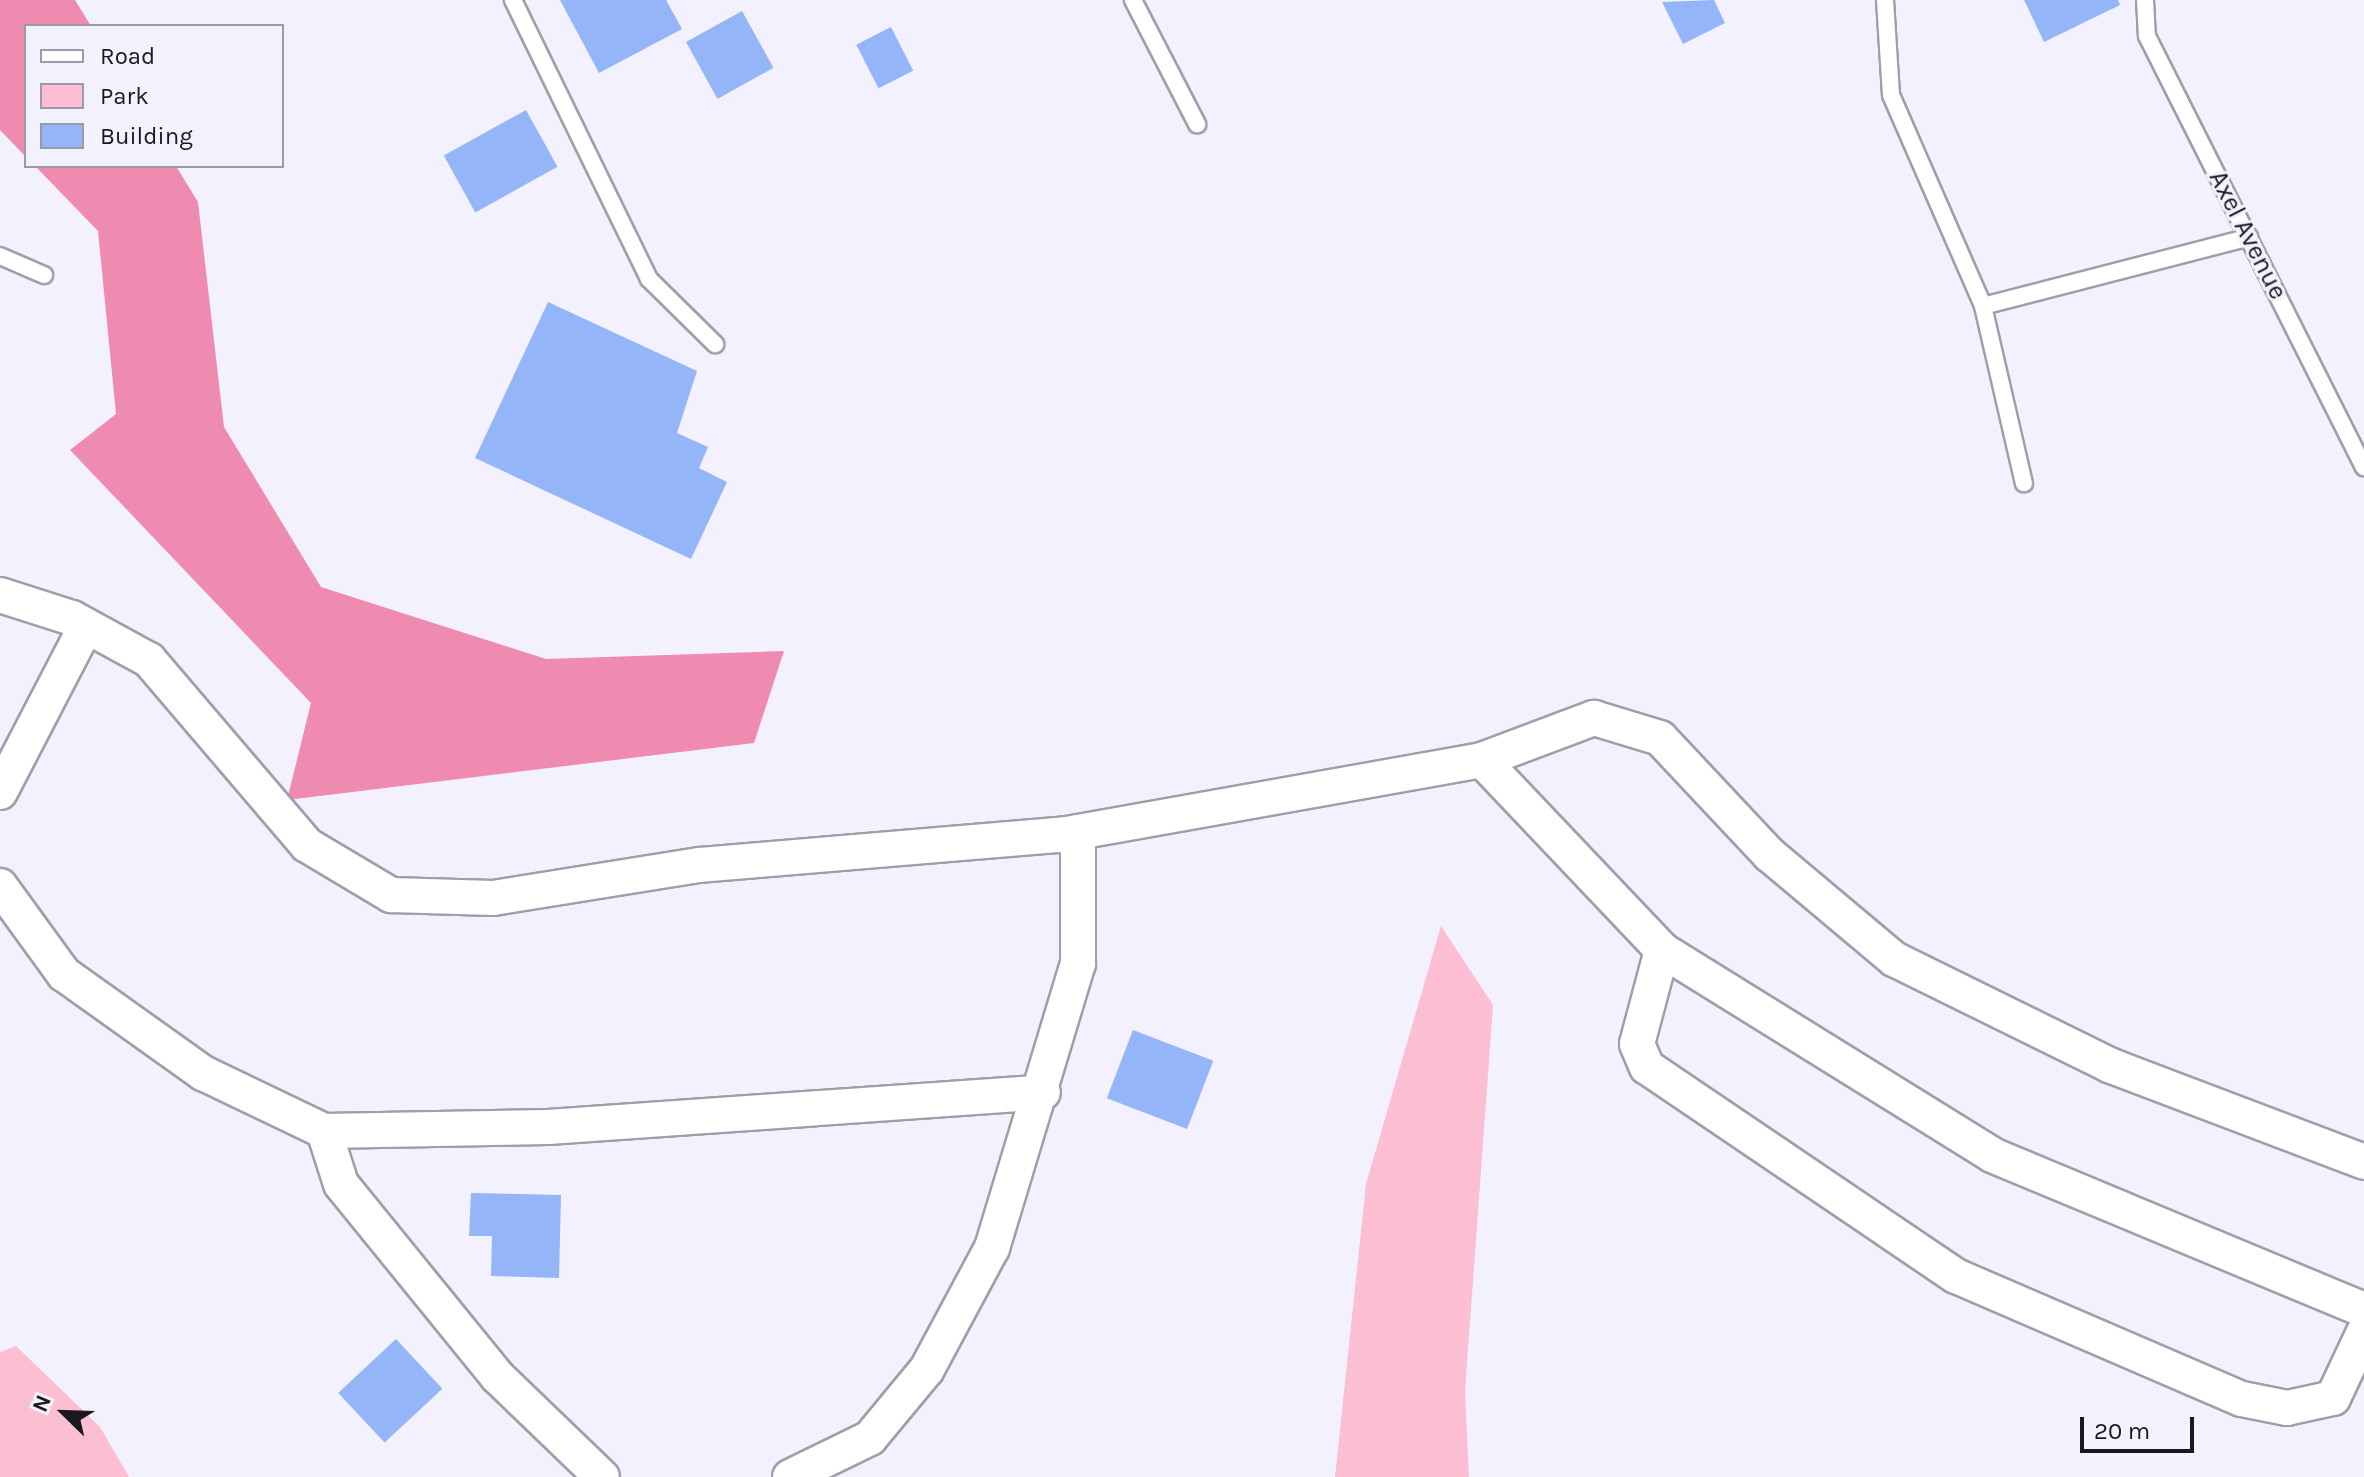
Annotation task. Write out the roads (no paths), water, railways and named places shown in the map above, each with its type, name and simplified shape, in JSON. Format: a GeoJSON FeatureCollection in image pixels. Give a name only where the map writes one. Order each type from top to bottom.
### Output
{"type":"FeatureCollection","features":[{"type":"Feature","properties":{"kind":"street"},"geometry":{"type":"LineString","coordinates":[[0,595],[86,626],[149,660],[307,845],[391,895],[493,898],[700,865],[1078,832],[1482,760],[1594,718],[1660,738],[1770,855],[1894,959],[2109,1065],[2364,1162]]}},
{"type":"Feature","properties":{"kind":"street"},"geometry":{"type":"LineString","coordinates":[[0,792],[86,626]]}},
{"type":"Feature","properties":{"kind":"street"},"geometry":{"type":"LineString","coordinates":[[1482,760],[1662,950],[1992,1155],[2364,1310]]}},
{"type":"Feature","properties":{"kind":"street"},"geometry":{"type":"LineString","coordinates":[[790,1477],[870,1438],[927,1369],[992,1248],[1043,1092],[1078,964],[1078,832]]}},
{"type":"Feature","properties":{"kind":"street"},"geometry":{"type":"LineString","coordinates":[[0,886],[64,974],[203,1073],[324,1131],[548,1127],[1043,1092]]}},
{"type":"Feature","properties":{"kind":"street"},"geometry":{"type":"LineString","coordinates":[[1662,950],[1637,1044],[1647,1067],[1956,1276],[2242,1399],[2287,1408],[2333,1398],[2364,1332]]}},
{"type":"Feature","properties":{"kind":"street"},"geometry":{"type":"LineString","coordinates":[[324,1131],[351,1196],[498,1377],[602,1477]]}},
{"type":"Feature","properties":{"kind":"lane"},"geometry":{"type":"LineString","coordinates":[[513,0],[649,279],[715,344]]}},
{"type":"Feature","properties":{"kind":"lane"},"geometry":{"type":"LineString","coordinates":[[1133,0],[1197,124]]}},
{"type":"Feature","properties":{"kind":"lane"},"geometry":{"type":"LineString","coordinates":[[1885,0],[1891,95],[1983,306],[2024,483]]}},
{"type":"Feature","properties":{"kind":"lane","name":"Axel Avenue"},"geometry":{"type":"LineString","coordinates":[[2145,0],[2147,36],[2364,467]]}},
{"type":"Feature","properties":{"kind":"lane"},"geometry":{"type":"LineString","coordinates":[[1983,306],[2249,237]]}},
{"type":"Feature","properties":{"kind":"lane"},"geometry":{"type":"LineString","coordinates":[[0,256],[44,275]]}}]}
